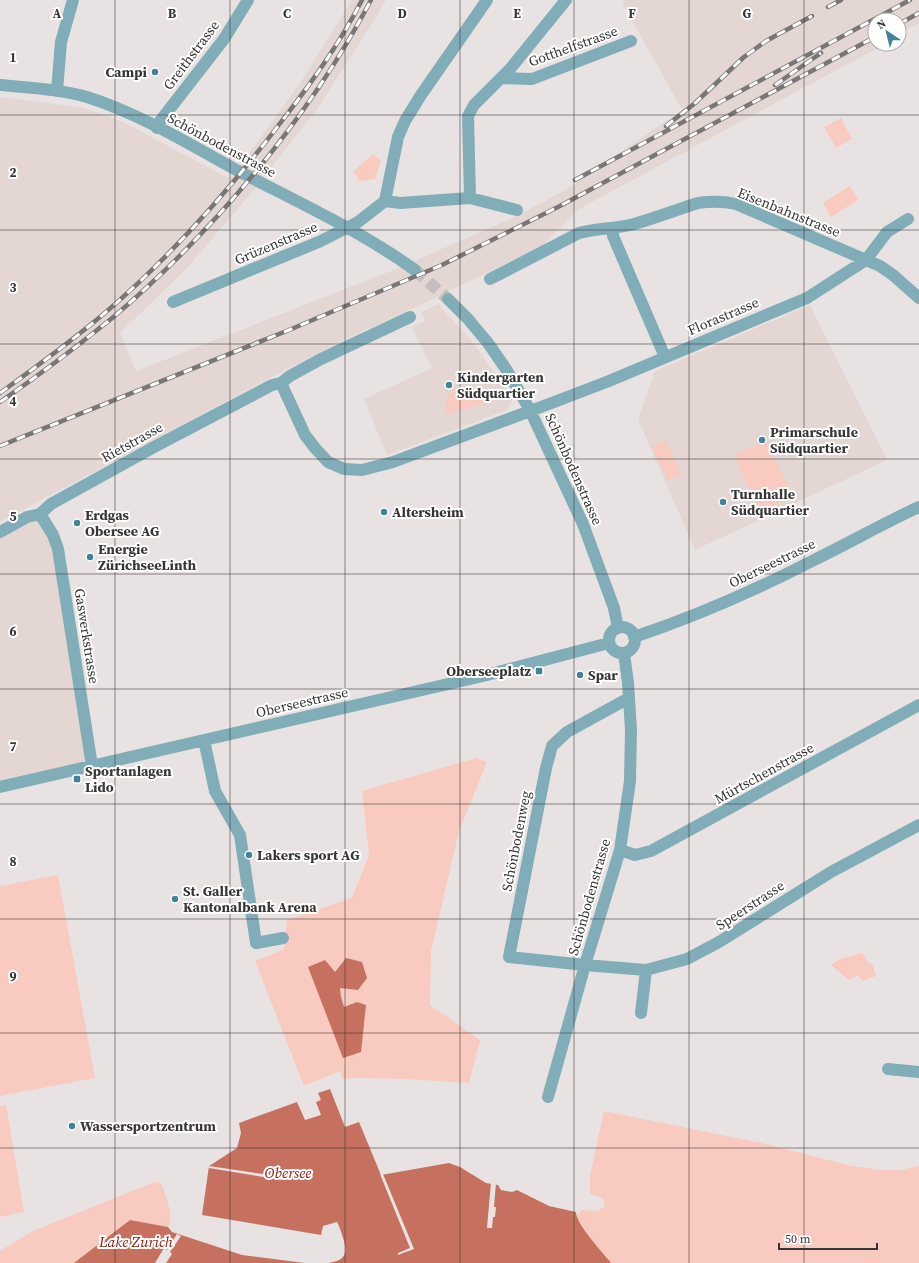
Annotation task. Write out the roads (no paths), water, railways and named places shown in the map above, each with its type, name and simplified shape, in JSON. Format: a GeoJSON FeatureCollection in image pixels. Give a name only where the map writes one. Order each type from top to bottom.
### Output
{"type":"FeatureCollection","features":[{"type":"Feature","properties":{"kind":"street"},"geometry":{"type":"LineString","coordinates":[[57,91],[61,42],[73,0]]}},
{"type":"Feature","properties":{"kind":"street","name":"Greithstrasse"},"geometry":{"type":"LineString","coordinates":[[157,128],[161,120],[224,39],[248,0]]}},
{"type":"Feature","properties":{"kind":"street"},"geometry":{"type":"LineString","coordinates":[[487,0],[421,95],[405,121],[396,142],[385,201],[400,203],[470,198],[517,210]]}},
{"type":"Feature","properties":{"kind":"street","name":"Gotthelfstrasse"},"geometry":{"type":"LineString","coordinates":[[470,198],[468,116],[474,105],[502,78],[566,0]]}},
{"type":"Feature","properties":{"kind":"street","name":"Gotthelfstrasse"},"geometry":{"type":"LineString","coordinates":[[502,78],[532,79],[631,41]]}},
{"type":"Feature","properties":{"kind":"street","name":"Schönbodenstrasse"},"geometry":{"type":"LineString","coordinates":[[0,85],[57,91],[112,105],[347,228],[384,249],[415,270]]}},
{"type":"Feature","properties":{"kind":"street","name":"Grüzenstrasse"},"geometry":{"type":"LineString","coordinates":[[173,302],[322,241],[366,216],[385,201]]}},
{"type":"Feature","properties":{"kind":"street","name":"Eisenbahnstrasse"},"geometry":{"type":"LineString","coordinates":[[490,279],[579,233],[589,230],[613,229],[634,224],[698,203],[720,201],[736,204],[880,266],[919,298]]}},
{"type":"Feature","properties":{"kind":"street","name":"Florastrasse"},"geometry":{"type":"LineString","coordinates":[[530,410],[609,381],[807,298],[866,260],[887,232],[908,219]]}},
{"type":"Feature","properties":{"kind":"street"},"geometry":{"type":"LineString","coordinates":[[613,229],[614,236],[665,357]]}},
{"type":"Feature","properties":{"kind":"street","name":"Schönbodenstrasse"},"geometry":{"type":"LineString","coordinates":[[448,299],[468,319],[488,343],[506,369],[530,410],[583,524],[614,608],[618,628]]}},
{"type":"Feature","properties":{"kind":"street","name":"Rietstrasse"},"geometry":{"type":"LineString","coordinates":[[0,532],[27,517],[40,514],[51,504],[154,447],[272,385],[281,384],[290,376],[333,353],[410,317]]}},
{"type":"Feature","properties":{"kind":"street"},"geometry":{"type":"LineString","coordinates":[[281,384],[310,441],[328,462],[344,469],[362,470],[394,462],[530,410]]}},
{"type":"Feature","properties":{"kind":"street","name":"Oberseestrasse"},"geometry":{"type":"LineString","coordinates":[[634,637],[733,600],[919,507]]}},
{"type":"Feature","properties":{"kind":"street","name":"Gaswerkstrasse"},"geometry":{"type":"LineString","coordinates":[[40,514],[53,535],[58,549],[92,766]]}},
{"type":"Feature","properties":{"kind":"street"},"geometry":{"type":"LineString","coordinates":[[618,628],[628,628],[634,637],[635,642],[633,647],[624,653],[615,651],[609,643],[610,634],[618,628]]}},
{"type":"Feature","properties":{"kind":"street","name":"Oberseestrasse"},"geometry":{"type":"LineString","coordinates":[[0,787],[483,676],[609,643]]}},
{"type":"Feature","properties":{"kind":"street","name":"Schönbodenstrasse"},"geometry":{"type":"LineString","coordinates":[[548,1097],[585,965],[620,850],[630,781],[631,730],[624,653]]}},
{"type":"Feature","properties":{"kind":"street","name":"Schönbodenweg"},"geometry":{"type":"LineString","coordinates":[[585,965],[509,956],[546,768],[552,746],[567,732],[629,698]]}},
{"type":"Feature","properties":{"kind":"street","name":"Mürtschenstrasse"},"geometry":{"type":"LineString","coordinates":[[620,850],[635,855],[651,851],[919,705]]}},
{"type":"Feature","properties":{"kind":"street"},"geometry":{"type":"LineString","coordinates":[[204,740],[215,791],[240,835],[256,943],[283,938]]}},
{"type":"Feature","properties":{"kind":"street","name":"Speerstrasse"},"geometry":{"type":"LineString","coordinates":[[585,965],[646,970],[687,959],[719,942],[831,872],[919,825]]}},
{"type":"Feature","properties":{"kind":"street"},"geometry":{"type":"LineString","coordinates":[[641,1013],[646,970]]}},
{"type":"Feature","properties":{"kind":"street"},"geometry":{"type":"LineString","coordinates":[[888,1069],[919,1072]]}},
{"type":"Feature","properties":{"kind":"water"},"geometry":{"type":"Polygon","coordinates":[[[346,958],[362,962],[367,978],[358,990],[340,988],[344,1007],[357,1002],[366,1005],[361,1052],[343,1058],[308,967],[325,960],[335,972],[346,958]]]}},
{"type":"Feature","properties":{"kind":"water","name":"Obersee"},"geometry":{"type":"Polygon","coordinates":[[[330,1089],[345,1127],[359,1122],[381,1175],[449,1163],[460,1167],[486,1183],[498,1185],[501,1190],[512,1192],[517,1190],[549,1206],[576,1212],[580,1223],[611,1263],[329,1263],[335,1262],[342,1258],[345,1252],[345,1243],[337,1222],[323,1226],[321,1235],[202,1215],[209,1166],[237,1148],[241,1133],[239,1123],[297,1102],[305,1120],[321,1115],[316,1102],[321,1100],[318,1093],[330,1089]]]}},
{"type":"Feature","properties":{"kind":"water","name":"Lake Zurich"},"geometry":{"type":"Polygon","coordinates":[[[130,1220],[168,1227],[172,1232],[242,1255],[305,1263],[74,1263],[130,1220]]]}},
{"type":"Feature","properties":{"kind":"tunnel"},"geometry":{"type":"LineString","coordinates":[[415,270],[448,299]]}},
{"type":"Feature","properties":{"kind":"railway"},"geometry":{"type":"LineString","coordinates":[[0,393],[67,344],[106,312],[153,269],[197,224],[239,176],[301,96],[323,65],[362,0]]}},
{"type":"Feature","properties":{"kind":"railway"},"geometry":{"type":"LineString","coordinates":[[0,402],[56,362],[111,319],[149,285],[222,211],[256,172],[319,88],[371,0]]}},
{"type":"Feature","properties":{"kind":"railway"},"geometry":{"type":"LineString","coordinates":[[828,7],[841,0]]}},
{"type":"Feature","properties":{"kind":"railway"},"geometry":{"type":"LineString","coordinates":[[575,180],[910,0]]}},
{"type":"Feature","properties":{"kind":"railway"},"geometry":{"type":"LineString","coordinates":[[907,20],[919,13]]}},
{"type":"Feature","properties":{"kind":"railway"},"geometry":{"type":"LineString","coordinates":[[666,126],[694,104],[744,57],[766,41],[812,16]]}},
{"type":"Feature","properties":{"kind":"railway"},"geometry":{"type":"LineString","coordinates":[[0,446],[289,330],[442,265],[558,207],[867,41]]}},
{"type":"Feature","properties":{"kind":"railway"},"geometry":{"type":"LineString","coordinates":[[775,85],[821,53]]}},
{"type":"Feature","properties":{"kind":"place","name":"Campi"},"geometry":{"type":"Point","coordinates":[155,72]}},
{"type":"Feature","properties":{"kind":"place","name":"Kindergarten Südquartier"},"geometry":{"type":"Point","coordinates":[449,385]}},
{"type":"Feature","properties":{"kind":"place","name":"Primarschule Südquartier"},"geometry":{"type":"Point","coordinates":[762,440]}},
{"type":"Feature","properties":{"kind":"place","name":"Turnhalle Südquartier"},"geometry":{"type":"Point","coordinates":[723,502]}},
{"type":"Feature","properties":{"kind":"place","name":"Altersheim"},"geometry":{"type":"Point","coordinates":[384,512]}},
{"type":"Feature","properties":{"kind":"place","name":"Erdgas Obersee AG"},"geometry":{"type":"Point","coordinates":[77,523]}},
{"type":"Feature","properties":{"kind":"place","name":"Energie ZürichseeLinth"},"geometry":{"type":"Point","coordinates":[90,557]}},
{"type":"Feature","properties":{"kind":"place","name":"Oberseeplatz"},"geometry":{"type":"Point","coordinates":[539,671]}},
{"type":"Feature","properties":{"kind":"place","name":"Spar"},"geometry":{"type":"Point","coordinates":[580,675]}},
{"type":"Feature","properties":{"kind":"place","name":"Sportanlagen Lido"},"geometry":{"type":"Point","coordinates":[77,779]}},
{"type":"Feature","properties":{"kind":"place","name":"Lakers sport AG"},"geometry":{"type":"Point","coordinates":[249,855]}},
{"type":"Feature","properties":{"kind":"place","name":"St. Galler Kantonalbank Arena"},"geometry":{"type":"Point","coordinates":[175,899]}},
{"type":"Feature","properties":{"kind":"place","name":"Wassersportzentrum"},"geometry":{"type":"Point","coordinates":[72,1126]}}]}
